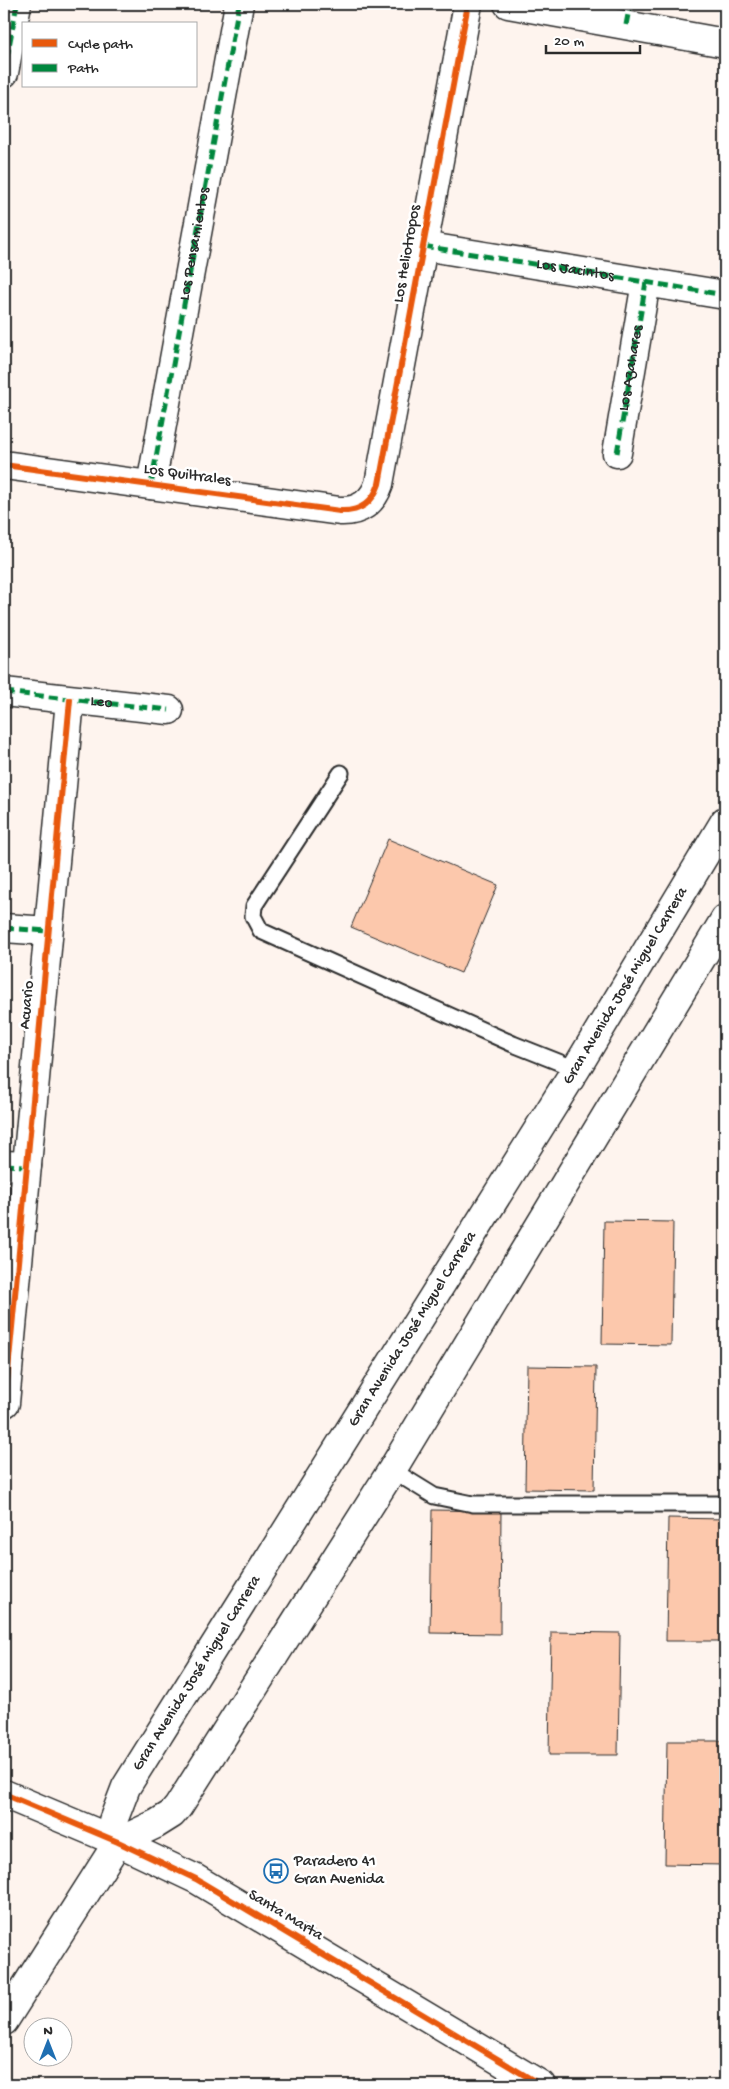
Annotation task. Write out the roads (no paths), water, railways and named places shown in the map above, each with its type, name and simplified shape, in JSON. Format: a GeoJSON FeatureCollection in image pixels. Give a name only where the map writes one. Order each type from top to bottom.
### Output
{"type":"FeatureCollection","features":[{"type":"Feature","properties":{"kind":"street"},"geometry":{"type":"LineString","coordinates":[[4,73],[17,4]]}},
{"type":"Feature","properties":{"kind":"street","name":"Los Pensamientos"},"geometry":{"type":"LineString","coordinates":[[151,485],[240,4]]}},
{"type":"Feature","properties":{"kind":"street","name":"Los Heliotropos"},"geometry":{"type":"LineString","coordinates":[[365,505],[372,499],[379,484],[468,4]]}},
{"type":"Feature","properties":{"kind":"street"},"geometry":{"type":"LineString","coordinates":[[508,4],[628,14],[725,43]]}},
{"type":"Feature","properties":{"kind":"street","name":"Los Jacintos"},"geometry":{"type":"LineString","coordinates":[[423,246],[725,295]]}},
{"type":"Feature","properties":{"kind":"street","name":"Los Azahares"},"geometry":{"type":"LineString","coordinates":[[617,453],[646,282]]}},
{"type":"Feature","properties":{"kind":"street","name":"Los Quiltrales"},"geometry":{"type":"LineString","coordinates":[[4,465],[340,511],[348,511],[365,505]]}},
{"type":"Feature","properties":{"kind":"street","name":"Leo"},"geometry":{"type":"LineString","coordinates":[[4,692],[169,710]]}},
{"type":"Feature","properties":{"kind":"street","name":"Acuario"},"geometry":{"type":"LineString","coordinates":[[4,1403],[15,1166],[48,931],[70,700]]}},
{"type":"Feature","properties":{"kind":"street","name":"Gran Avenida José Miguel Carrera"},"geometry":{"type":"LineString","coordinates":[[118,1842],[113,1820],[126,1787],[576,1069],[725,821]]}},
{"type":"Feature","properties":{"kind":"street"},"geometry":{"type":"LineString","coordinates":[[4,2022],[118,1842],[156,1824],[172,1814],[178,1807],[392,1470],[725,919]]}},
{"type":"Feature","properties":{"kind":"street"},"geometry":{"type":"LineString","coordinates":[[4,928],[48,931]]}},
{"type":"Feature","properties":{"kind":"street","name":"Santa Marta"},"geometry":{"type":"LineString","coordinates":[[4,1794],[118,1842],[196,1879],[541,2085]]}},
{"type":"Feature","properties":{"kind":"lane"},"geometry":{"type":"LineString","coordinates":[[341,773],[254,906],[253,916],[261,931],[513,1044],[576,1069]]}},
{"type":"Feature","properties":{"kind":"lane"},"geometry":{"type":"LineString","coordinates":[[392,1470],[434,1496],[473,1504],[725,1504]]}},
{"type":"Feature","properties":{"kind":"place","name":"Paradero 41 Gran Avenida"},"geometry":{"type":"Point","coordinates":[276,1871]}}]}
